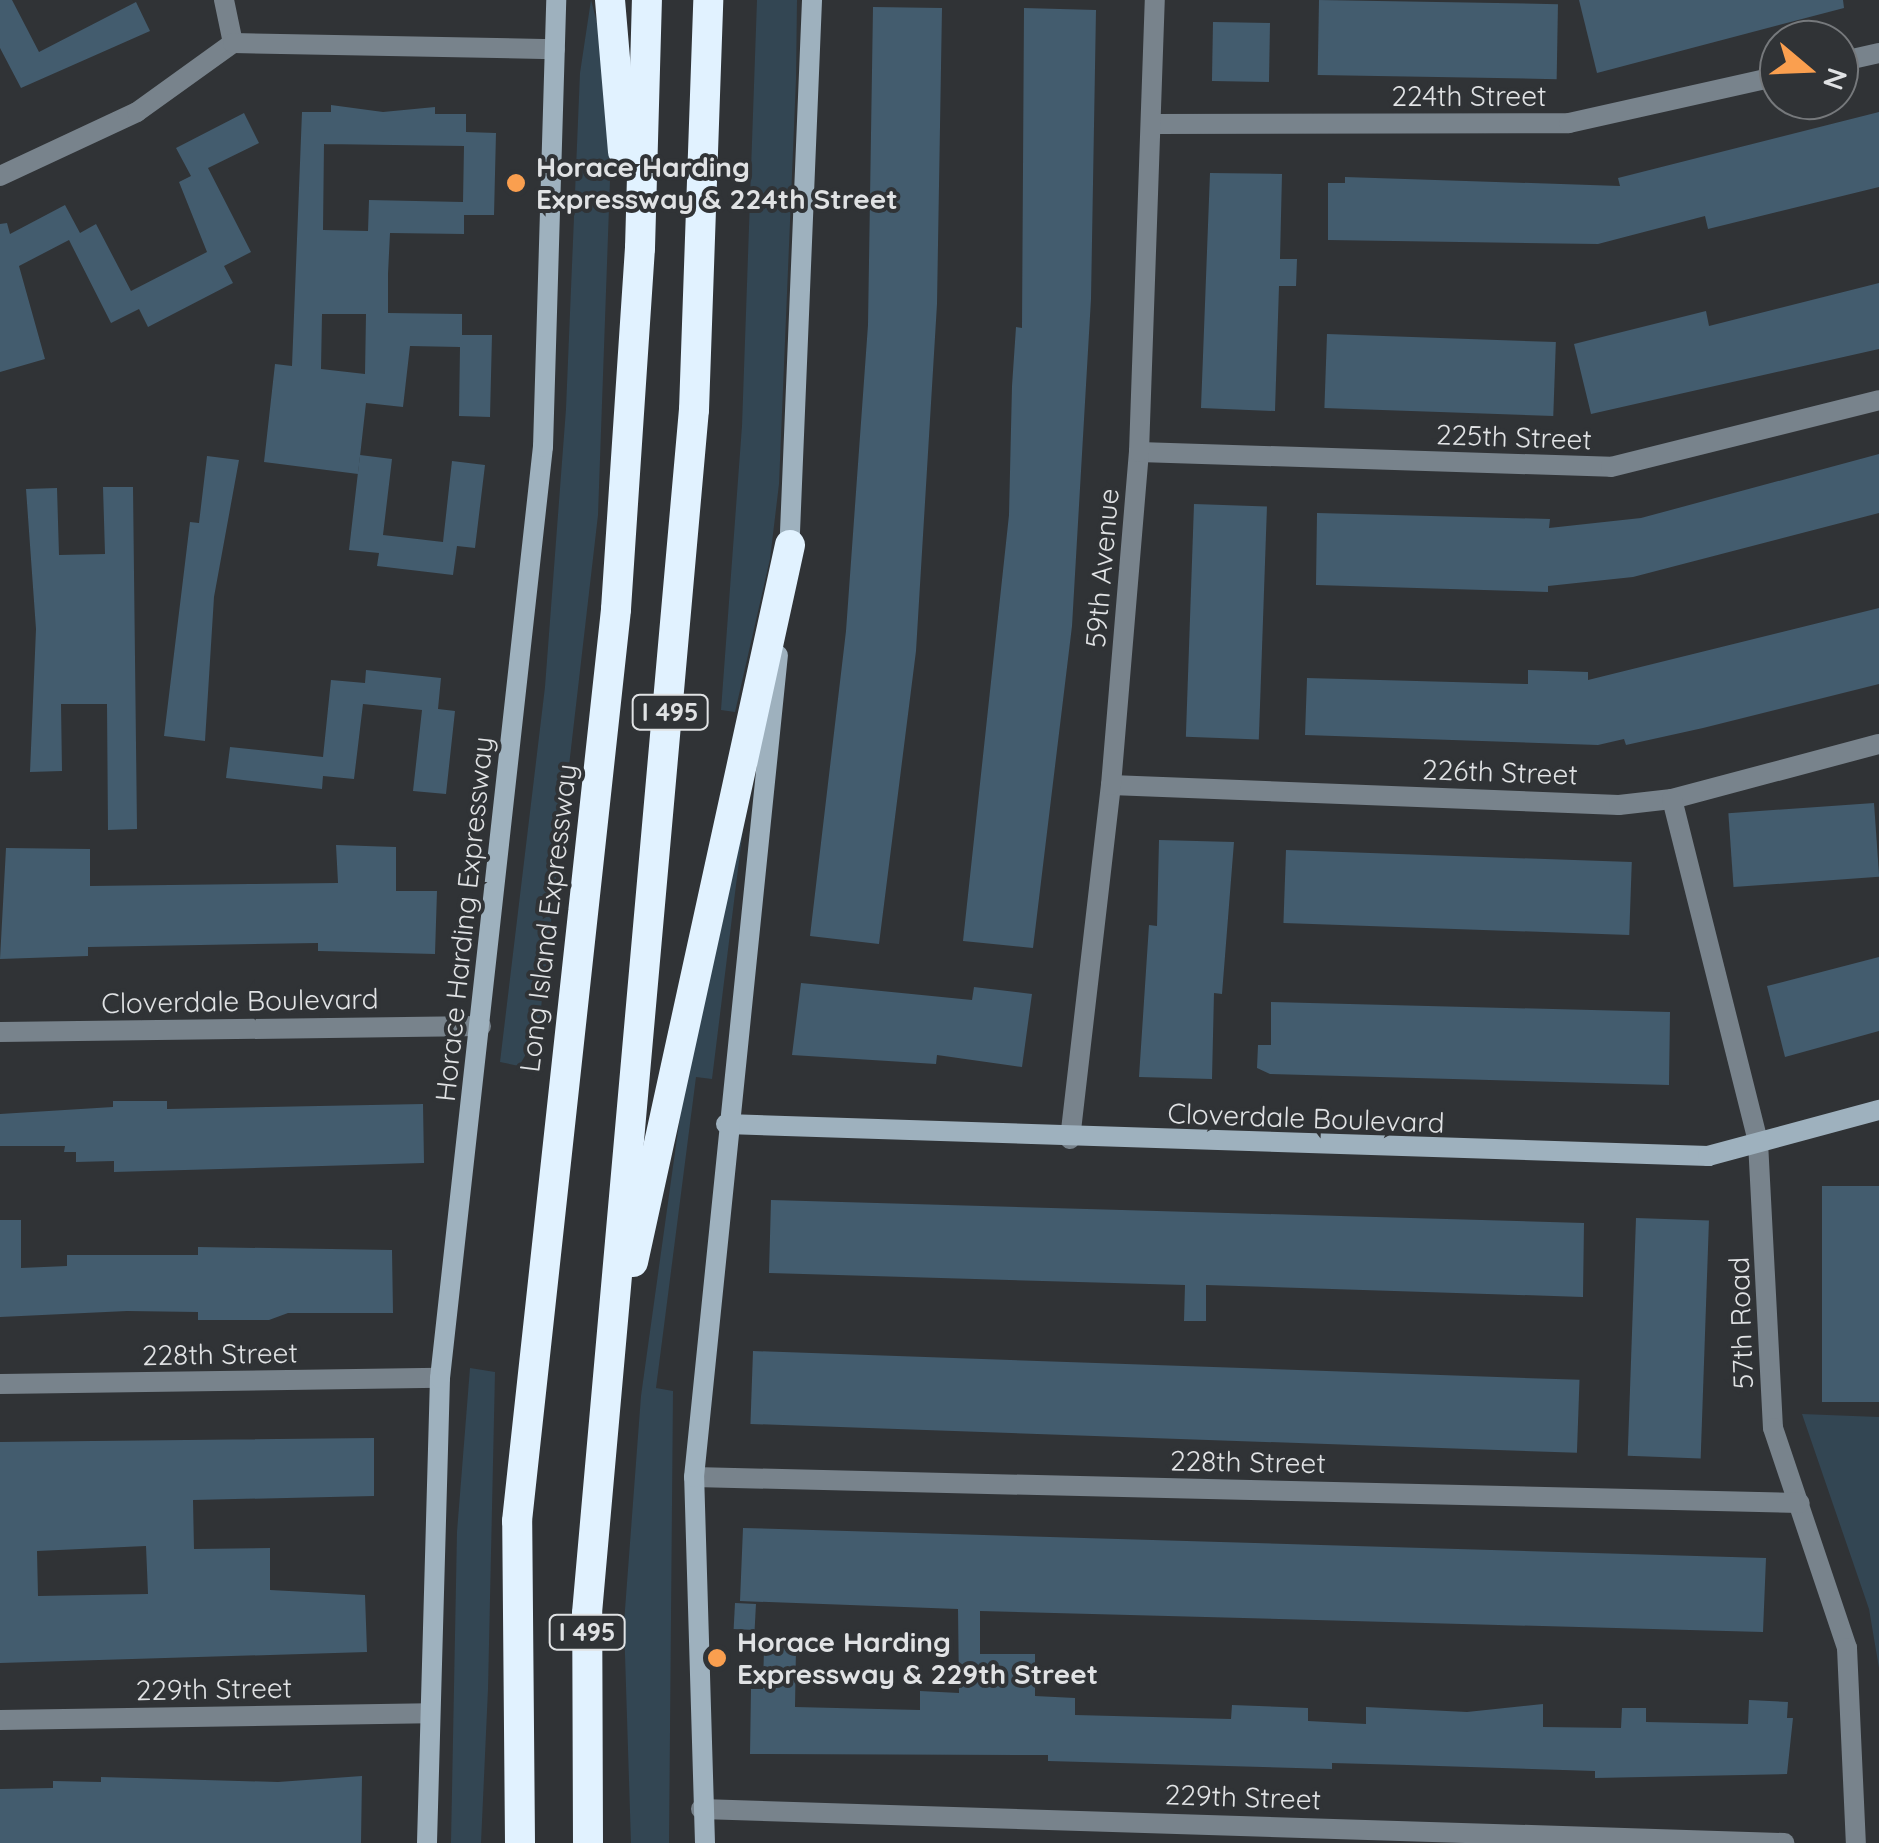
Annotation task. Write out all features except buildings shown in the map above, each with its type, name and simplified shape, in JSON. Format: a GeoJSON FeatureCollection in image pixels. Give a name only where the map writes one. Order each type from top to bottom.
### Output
{"type":"FeatureCollection","features":[{"type":"Feature","properties":{"kind":"highway"},"geometry":{"type":"LineString","coordinates":[[610,0],[622,112],[632,404]]}},
{"type":"Feature","properties":{"kind":"highway","name":"Long Island Expressway"},"geometry":{"type":"LineString","coordinates":[[520,1843],[515,1756],[519,1502],[616,609],[632,404],[646,0]]}},
{"type":"Feature","properties":{"kind":"highway","name":"I 495"},"geometry":{"type":"LineString","coordinates":[[588,1843],[587,1613],[694,410],[708,0]]}},
{"type":"Feature","properties":{"kind":"highway"},"geometry":{"type":"LineString","coordinates":[[601,1422],[684,1014],[790,545]]}},
{"type":"Feature","properties":{"kind":"highway"},"geometry":{"type":"LineString","coordinates":[[505,1843],[515,1756]]}},
{"type":"Feature","properties":{"kind":"main road","name":"Horace Harding Expressway"},"geometry":{"type":"LineString","coordinates":[[427,1843],[440,1378],[543,447],[556,0]]}},
{"type":"Feature","properties":{"kind":"main road"},"geometry":{"type":"LineString","coordinates":[[705,1843],[694,1477],[726,1124],[790,545],[812,0]]}},
{"type":"Feature","properties":{"kind":"main road","name":"Cloverdale Boulevard"},"geometry":{"type":"LineString","coordinates":[[726,1124],[1070,1139],[1708,1156],[1879,1110]]}},
{"type":"Feature","properties":{"kind":"street"},"geometry":{"type":"LineString","coordinates":[[224,0],[233,42]]}},
{"type":"Feature","properties":{"kind":"street","name":"59th Avenue"},"geometry":{"type":"LineString","coordinates":[[1070,1139],[1112,785],[1139,452],[1154,124],[1155,0]]}},
{"type":"Feature","properties":{"kind":"street"},"geometry":{"type":"LineString","coordinates":[[0,176],[137,112],[233,42],[555,49]]}},
{"type":"Feature","properties":{"kind":"street","name":"224th Street"},"geometry":{"type":"LineString","coordinates":[[1154,124],[1569,123],[1759,80]]}},
{"type":"Feature","properties":{"kind":"street","name":"225th Street"},"geometry":{"type":"LineString","coordinates":[[1139,452],[1611,467],[1879,400]]}},
{"type":"Feature","properties":{"kind":"street","name":"226th Street"},"geometry":{"type":"LineString","coordinates":[[1112,785],[1619,804],[1672,799],[1879,744]]}},
{"type":"Feature","properties":{"kind":"street","name":"57th Road"},"geometry":{"type":"LineString","coordinates":[[1672,799],[1758,1142],[1774,1428],[1847,1648],[1856,1843]]}},
{"type":"Feature","properties":{"kind":"street","name":"Cloverdale Boulevard"},"geometry":{"type":"LineString","coordinates":[[0,1032],[480,1026]]}},
{"type":"Feature","properties":{"kind":"street","name":"228th Street"},"geometry":{"type":"LineString","coordinates":[[0,1384],[440,1378]]}},
{"type":"Feature","properties":{"kind":"street","name":"228th Street"},"geometry":{"type":"LineString","coordinates":[[694,1477],[1800,1503]]}},
{"type":"Feature","properties":{"kind":"street","name":"229th Street"},"geometry":{"type":"LineString","coordinates":[[0,1720],[428,1713]]}},
{"type":"Feature","properties":{"kind":"street","name":"229th Street"},"geometry":{"type":"LineString","coordinates":[[701,1809],[1517,1838],[1784,1843]]}},
{"type":"Feature","properties":{"kind":"shaded area"},"geometry":{"type":"Polygon","coordinates":[[[591,0],[605,52],[611,152],[598,515],[538,1034],[519,1066],[500,1062],[545,687],[566,409],[580,73],[591,0]]]}},
{"type":"Feature","properties":{"kind":"shaded area"},"geometry":{"type":"Polygon","coordinates":[[[757,0],[797,0],[796,79],[779,484],[770,559],[735,712],[721,710],[742,426],[757,0]]]}},
{"type":"Feature","properties":{"kind":"shaded area"},"geometry":{"type":"Polygon","coordinates":[[[751,764],[712,1079],[696,1077],[656,1388],[673,1391],[669,1843],[631,1843],[624,1623],[641,1396],[688,1059],[751,764]]]}},
{"type":"Feature","properties":{"kind":"shaded area"},"geometry":{"type":"Polygon","coordinates":[[[470,1368],[495,1372],[488,1689],[481,1843],[451,1843],[457,1532],[470,1368]]]}},
{"type":"Feature","properties":{"kind":"shaded area"},"geometry":{"type":"Polygon","coordinates":[[[1802,1414],[1879,1417],[1879,1668],[1869,1609],[1802,1414]]]}},
{"type":"Feature","properties":{"kind":"place","name":"Horace Harding Expressway & 224th Street"},"geometry":{"type":"Point","coordinates":[516,183]}},
{"type":"Feature","properties":{"kind":"place","name":"Horace Harding Expressway & 229th Street"},"geometry":{"type":"Point","coordinates":[717,1658]}}]}
